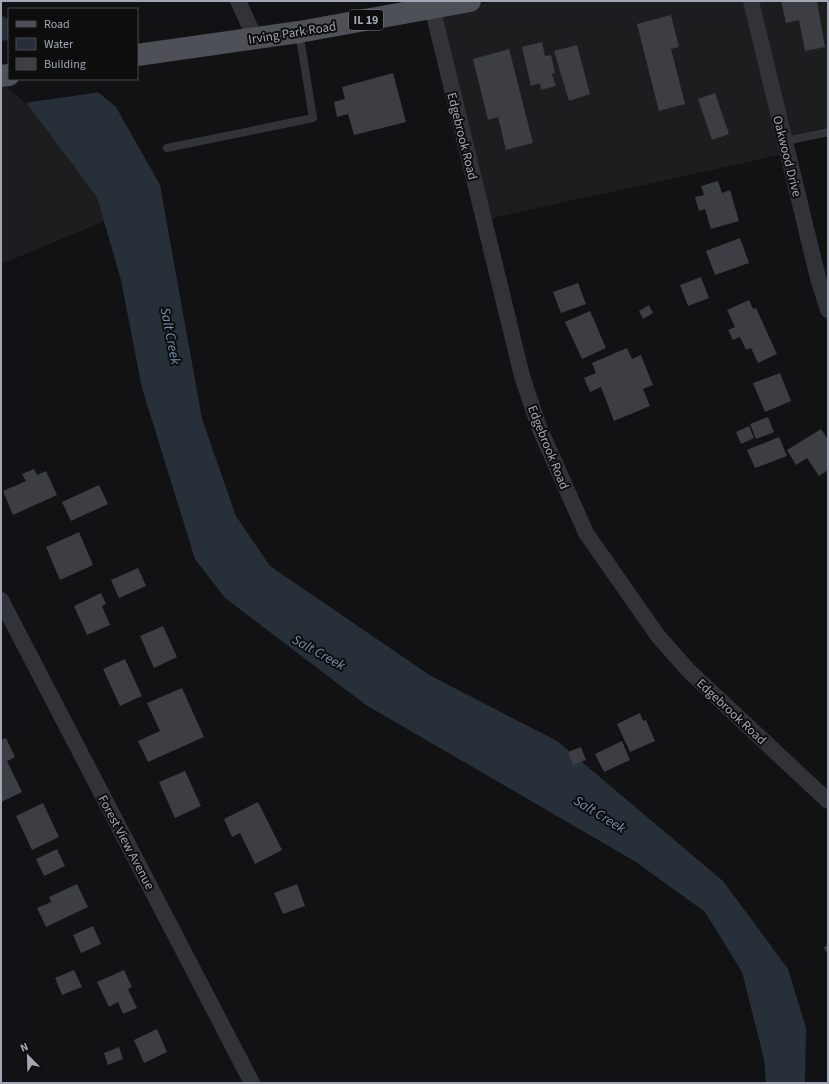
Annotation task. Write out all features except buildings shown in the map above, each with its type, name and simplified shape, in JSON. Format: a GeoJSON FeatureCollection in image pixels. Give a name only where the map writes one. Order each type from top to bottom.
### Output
{"type":"FeatureCollection","features":[{"type":"Feature","properties":{"kind":"main road","name":"Irving Park Road"},"geometry":{"type":"LineString","coordinates":[[138,54],[299,32],[470,1]]}},
{"type":"Feature","properties":{"kind":"street"},"geometry":{"type":"LineString","coordinates":[[238,1],[255,38]]}},
{"type":"Feature","properties":{"kind":"street","name":"Oakwood Drive"},"geometry":{"type":"LineString","coordinates":[[751,1],[818,278],[828,310]]}},
{"type":"Feature","properties":{"kind":"street","name":"Edgebrook Road"},"geometry":{"type":"LineString","coordinates":[[432,7],[522,376],[539,427],[586,533],[658,636],[689,671],[828,801]]}},
{"type":"Feature","properties":{"kind":"street","name":"Forest View Avenue"},"geometry":{"type":"LineString","coordinates":[[1,600],[252,1083]]}},
{"type":"Feature","properties":{"kind":"lane"},"geometry":{"type":"LineString","coordinates":[[167,148],[313,118],[299,32]]}},
{"type":"Feature","properties":{"kind":"lane"},"geometry":{"type":"LineString","coordinates":[[785,141],[828,132]]}},
{"type":"Feature","properties":{"kind":"shaded area"},"geometry":{"type":"Polygon","coordinates":[[[494,1],[747,1],[784,154],[488,219],[437,13],[494,1]]]}},
{"type":"Feature","properties":{"kind":"shaded area"},"geometry":{"type":"Polygon","coordinates":[[[755,1],[828,1],[828,127],[787,136],[755,1]]]}},
{"type":"Feature","properties":{"kind":"shaded area"},"geometry":{"type":"Polygon","coordinates":[[[20,83],[127,212],[1,264],[1,87],[20,83]]]}},
{"type":"Feature","properties":{"kind":"water","name":"Salt Creek"},"geometry":{"type":"Polygon","coordinates":[[[1,15],[8,19],[8,80],[83,80],[116,107],[160,185],[202,419],[236,516],[270,566],[431,676],[557,741],[723,881],[788,969],[806,1028],[805,1083],[766,1083],[764,1059],[742,972],[705,912],[636,862],[366,705],[225,598],[195,559],[142,388],[121,280],[97,197],[20,94],[1,81],[1,15]]]}},
{"type":"Feature","properties":{"kind":"pier"},"geometry":{"type":"Polygon","coordinates":[[[8,40],[8,80],[86,80],[101,92],[24,103],[18,96],[1,83],[1,41],[8,40]]]}}]}
